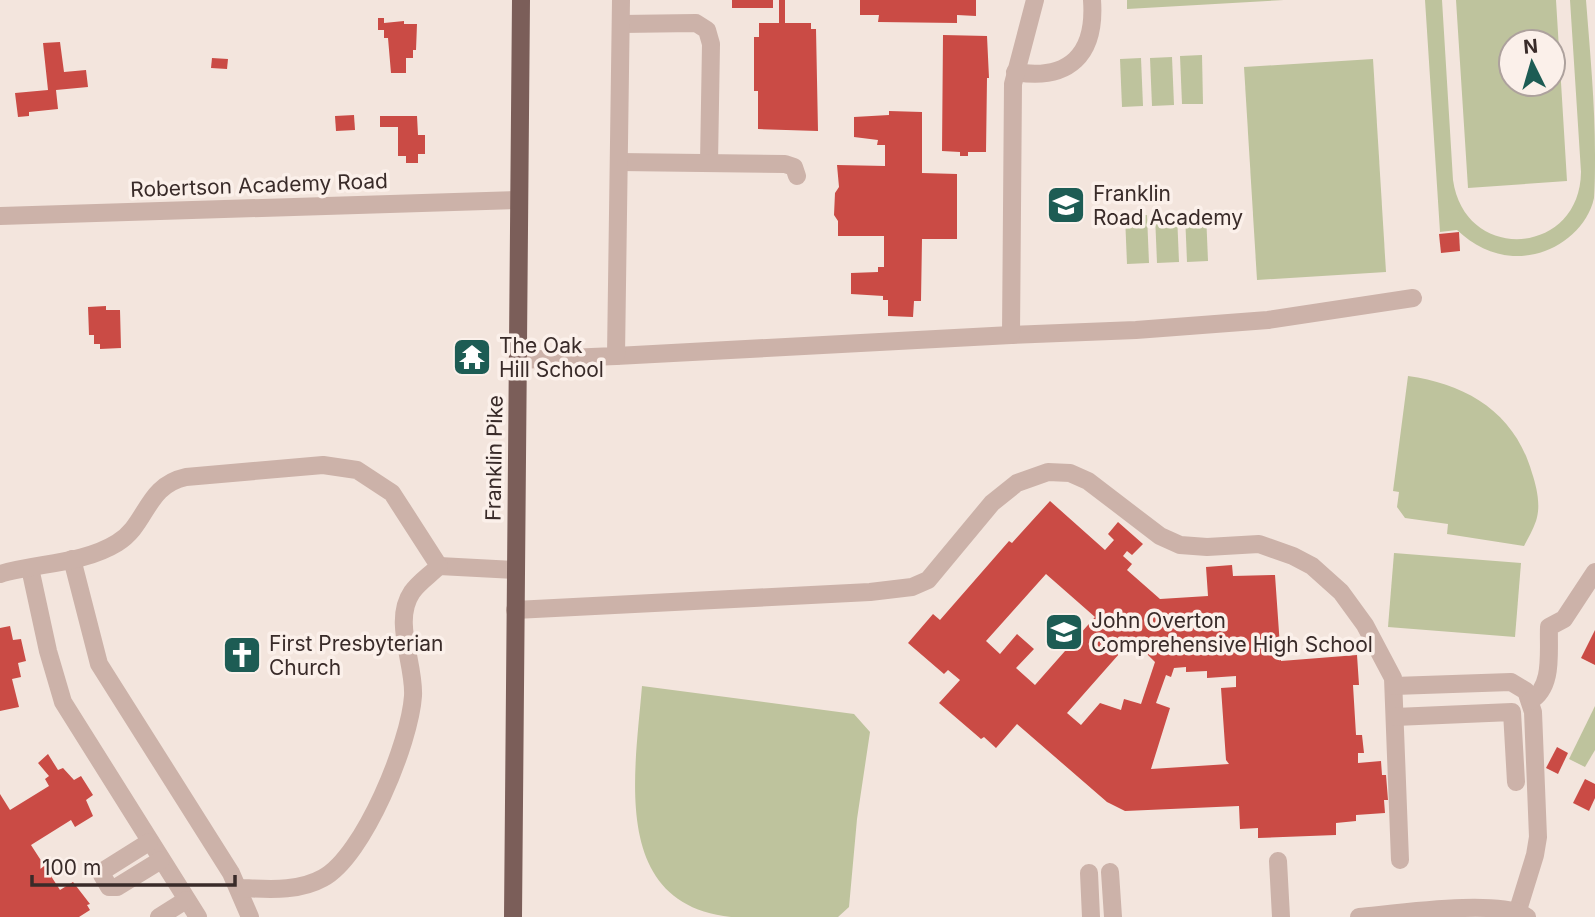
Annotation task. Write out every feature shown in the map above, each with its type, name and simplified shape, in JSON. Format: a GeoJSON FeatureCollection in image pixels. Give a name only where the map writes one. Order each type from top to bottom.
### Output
{"type":"FeatureCollection","features":[{"type":"Feature","properties":{"kind":"main road","name":"Franklin Pike"},"geometry":{"type":"LineString","coordinates":[[513,917],[521,0]]}},
{"type":"Feature","properties":{"kind":"street"},"geometry":{"type":"LineString","coordinates":[[615,356],[621,0]]}},
{"type":"Feature","properties":{"kind":"street"},"geometry":{"type":"LineString","coordinates":[[1011,335],[1015,72],[1031,25],[1035,0]]}},
{"type":"Feature","properties":{"kind":"street"},"geometry":{"type":"LineString","coordinates":[[1015,72],[1038,75],[1057,73],[1074,62],[1090,36],[1092,0]]}},
{"type":"Feature","properties":{"kind":"street"},"geometry":{"type":"LineString","coordinates":[[621,24],[696,23],[707,30],[711,44],[709,163]]}},
{"type":"Feature","properties":{"kind":"street"},"geometry":{"type":"LineString","coordinates":[[619,162],[785,164],[794,167],[797,176]]}},
{"type":"Feature","properties":{"kind":"street","name":"Robertson Academy Road"},"geometry":{"type":"LineString","coordinates":[[0,216],[519,200]]}},
{"type":"Feature","properties":{"kind":"street"},"geometry":{"type":"LineString","coordinates":[[518,360],[1136,330],[1269,320],[1413,298]]}},
{"type":"Feature","properties":{"kind":"street"},"geometry":{"type":"LineString","coordinates":[[0,574],[72,559],[108,548],[124,539],[135,528],[160,489],[170,481],[186,477],[323,465],[357,470],[380,482],[400,503],[439,566]]}},
{"type":"Feature","properties":{"kind":"street"},"geometry":{"type":"LineString","coordinates":[[515,610],[810,596],[918,586],[933,576],[981,513],[1005,491],[1029,477],[1059,472],[1080,476],[1099,487],[1169,541],[1194,548],[1259,544],[1274,547],[1312,566],[1342,592],[1354,607],[1393,678],[1400,860]]}},
{"type":"Feature","properties":{"kind":"street"},"geometry":{"type":"LineString","coordinates":[[72,559],[99,664],[240,888],[250,917]]}},
{"type":"Feature","properties":{"kind":"street"},"geometry":{"type":"LineString","coordinates":[[240,888],[284,889],[314,882],[341,866],[357,846],[391,771],[410,717],[413,689],[404,621],[406,605],[413,591],[439,566],[516,570]]}},
{"type":"Feature","properties":{"kind":"street"},"geometry":{"type":"LineString","coordinates":[[30,568],[48,651],[63,702],[198,917]]}},
{"type":"Feature","properties":{"kind":"street"},"geometry":{"type":"LineString","coordinates":[[1530,701],[1540,695],[1546,685],[1549,627],[1564,620],[1595,572]]}},
{"type":"Feature","properties":{"kind":"street"},"geometry":{"type":"LineString","coordinates":[[1359,917],[1486,907],[1523,914],[1538,837],[1530,701],[1527,691],[1511,682],[1394,686]]}},
{"type":"Feature","properties":{"kind":"street"},"geometry":{"type":"LineString","coordinates":[[1395,717],[1512,712],[1516,782]]}},
{"type":"Feature","properties":{"kind":"street"},"geometry":{"type":"LineString","coordinates":[[149,842],[106,869],[102,875],[103,882],[109,887],[117,887],[161,860]]}},
{"type":"Feature","properties":{"kind":"street"},"geometry":{"type":"LineString","coordinates":[[1278,861],[1281,917]]}},
{"type":"Feature","properties":{"kind":"street"},"geometry":{"type":"LineString","coordinates":[[1111,872],[1113,917]]}},
{"type":"Feature","properties":{"kind":"street"},"geometry":{"type":"LineString","coordinates":[[1089,873],[1091,917]]}},
{"type":"Feature","properties":{"kind":"street"},"geometry":{"type":"LineString","coordinates":[[159,917],[186,900]]}},
{"type":"Feature","properties":{"kind":"green space"},"geometry":{"type":"Polygon","coordinates":[[[1127,0],[1284,0],[1127,9],[1127,0]]]}},
{"type":"Feature","properties":{"kind":"green space"},"geometry":{"type":"Polygon","coordinates":[[[1425,0],[1442,0],[1453,180],[1462,207],[1478,226],[1499,237],[1521,239],[1543,234],[1562,220],[1576,200],[1581,172],[1570,0],[1586,0],[1594,116],[1594,198],[1580,226],[1555,247],[1524,256],[1503,255],[1483,248],[1457,230],[1440,232],[1425,0]]]}},
{"type":"Feature","properties":{"kind":"green space"},"geometry":{"type":"Polygon","coordinates":[[[1456,0],[1556,0],[1558,28],[1497,28],[1497,98],[1562,98],[1567,181],[1468,188],[1456,0]]]}},
{"type":"Feature","properties":{"kind":"green space"},"geometry":{"type":"Polygon","coordinates":[[[1202,55],[1203,104],[1182,104],[1180,56],[1202,55]]]}},
{"type":"Feature","properties":{"kind":"green space"},"geometry":{"type":"Polygon","coordinates":[[[1172,57],[1174,105],[1152,106],[1150,58],[1172,57]]]}},
{"type":"Feature","properties":{"kind":"green space"},"geometry":{"type":"Polygon","coordinates":[[[1141,58],[1143,106],[1122,107],[1120,59],[1141,58]]]}},
{"type":"Feature","properties":{"kind":"green space"},"geometry":{"type":"Polygon","coordinates":[[[1373,59],[1386,272],[1257,280],[1244,67],[1373,59]]]}},
{"type":"Feature","properties":{"kind":"green space"},"geometry":{"type":"Polygon","coordinates":[[[1206,213],[1208,261],[1187,262],[1185,214],[1206,213]]]}},
{"type":"Feature","properties":{"kind":"green space"},"geometry":{"type":"Polygon","coordinates":[[[1177,214],[1179,262],[1157,263],[1155,215],[1177,214]]]}},
{"type":"Feature","properties":{"kind":"green space"},"geometry":{"type":"Polygon","coordinates":[[[1147,215],[1149,263],[1127,264],[1125,216],[1147,215]]]}},
{"type":"Feature","properties":{"kind":"green space"},"geometry":{"type":"Polygon","coordinates":[[[1408,376],[1430,380],[1469,394],[1501,418],[1514,434],[1524,452],[1538,497],[1536,521],[1524,546],[1447,534],[1448,524],[1405,518],[1397,507],[1399,492],[1393,491],[1408,376]]]}},
{"type":"Feature","properties":{"kind":"green space"},"geometry":{"type":"Polygon","coordinates":[[[1394,553],[1521,563],[1515,637],[1388,627],[1394,553]]]}},
{"type":"Feature","properties":{"kind":"green space"},"geometry":{"type":"Polygon","coordinates":[[[642,686],[854,714],[870,732],[857,819],[849,907],[838,917],[731,917],[692,907],[665,888],[648,861],[638,829],[636,757],[642,686]]]}},
{"type":"Feature","properties":{"kind":"green space"},"geometry":{"type":"Polygon","coordinates":[[[1595,706],[1595,750],[1585,767],[1569,759],[1595,706]]]}},
{"type":"Feature","properties":{"kind":"building"},"geometry":{"type":"Polygon","coordinates":[[[732,0],[773,0],[773,8],[732,8],[732,0]]]}},
{"type":"Feature","properties":{"kind":"building"},"geometry":{"type":"Polygon","coordinates":[[[779,0],[785,0],[785,23],[811,23],[811,29],[816,29],[818,131],[758,129],[758,91],[754,91],[754,37],[759,37],[759,23],[779,23],[779,0]]]}},
{"type":"Feature","properties":{"kind":"building"},"geometry":{"type":"Polygon","coordinates":[[[860,0],[976,0],[976,16],[957,15],[957,23],[878,22],[879,15],[860,15],[860,0]]]}},
{"type":"Feature","properties":{"kind":"building"},"geometry":{"type":"Polygon","coordinates":[[[378,18],[384,18],[384,23],[404,21],[404,24],[417,24],[416,50],[413,50],[413,58],[406,58],[406,73],[391,73],[388,38],[384,38],[384,30],[378,30],[378,18]]]}},
{"type":"Feature","properties":{"kind":"building"},"geometry":{"type":"Polygon","coordinates":[[[943,35],[987,36],[989,78],[986,152],[968,152],[968,156],[960,156],[960,152],[942,151],[943,35]]]}},
{"type":"Feature","properties":{"kind":"building"},"geometry":{"type":"Polygon","coordinates":[[[60,42],[64,72],[86,70],[88,87],[56,90],[58,109],[29,112],[29,116],[18,117],[15,93],[48,90],[43,43],[60,42]]]}},
{"type":"Feature","properties":{"kind":"building"},"geometry":{"type":"Polygon","coordinates":[[[212,58],[228,59],[227,69],[211,68],[212,58]]]}},
{"type":"Feature","properties":{"kind":"building"},"geometry":{"type":"Polygon","coordinates":[[[889,111],[922,112],[922,173],[957,174],[957,239],[922,239],[921,301],[914,301],[913,317],[888,316],[888,300],[883,300],[883,296],[851,294],[851,273],[878,272],[878,267],[884,267],[884,236],[838,236],[838,221],[834,215],[835,193],[839,187],[837,165],[885,166],[885,145],[877,145],[878,140],[854,137],[854,117],[889,115],[889,111]]]}},
{"type":"Feature","properties":{"kind":"building"},"geometry":{"type":"Polygon","coordinates":[[[354,115],[355,130],[336,131],[335,116],[354,115]]]}},
{"type":"Feature","properties":{"kind":"building"},"geometry":{"type":"Polygon","coordinates":[[[380,116],[417,116],[418,135],[425,135],[425,154],[418,154],[418,163],[406,163],[406,156],[398,156],[398,127],[380,127],[380,116]]]}},
{"type":"Feature","properties":{"kind":"building"},"geometry":{"type":"Polygon","coordinates":[[[1459,232],[1460,251],[1441,253],[1439,234],[1459,232]]]}},
{"type":"Feature","properties":{"kind":"building"},"geometry":{"type":"Polygon","coordinates":[[[106,306],[106,310],[120,310],[121,348],[100,349],[100,344],[94,344],[94,335],[89,335],[88,307],[106,306]]]}},
{"type":"Feature","properties":{"kind":"building"},"geometry":{"type":"Polygon","coordinates":[[[1050,501],[1105,550],[1114,540],[1108,534],[1118,522],[1143,544],[1132,555],[1127,551],[1123,556],[1132,564],[1127,570],[1160,599],[1208,596],[1206,567],[1232,565],[1233,576],[1275,575],[1281,661],[1357,655],[1359,685],[1353,685],[1356,735],[1362,735],[1364,753],[1358,753],[1358,763],[1381,761],[1382,775],[1386,775],[1388,800],[1384,800],[1385,813],[1356,815],[1356,821],[1336,823],[1336,835],[1258,838],[1258,828],[1240,829],[1239,806],[1125,811],[1107,802],[1017,724],[996,748],[984,737],[981,739],[939,703],[960,680],[948,670],[944,674],[908,643],[933,614],[940,620],[1009,541],[1012,543],[1050,501]],[[1046,574],[986,641],[1000,654],[1017,634],[1034,649],[1016,668],[1035,685],[1095,617],[1046,574]],[[1127,645],[1067,713],[1081,725],[1100,703],[1121,710],[1124,699],[1141,704],[1155,662],[1144,651],[1140,656],[1127,645]],[[1186,667],[1174,668],[1171,677],[1166,675],[1156,703],[1170,708],[1151,769],[1229,764],[1226,760],[1221,688],[1236,687],[1236,676],[1207,678],[1207,671],[1186,672],[1186,667]]]}},
{"type":"Feature","properties":{"kind":"building"},"geometry":{"type":"Polygon","coordinates":[[[10,626],[13,640],[21,639],[26,661],[18,663],[21,677],[12,679],[19,707],[0,711],[0,628],[10,626]]]}},
{"type":"Feature","properties":{"kind":"building"},"geometry":{"type":"Polygon","coordinates":[[[1595,630],[1595,665],[1581,658],[1595,630]]]}},
{"type":"Feature","properties":{"kind":"building"},"geometry":{"type":"Polygon","coordinates":[[[1557,747],[1568,753],[1558,774],[1546,768],[1557,747]]]}},
{"type":"Feature","properties":{"kind":"building"},"geometry":{"type":"Polygon","coordinates":[[[48,754],[58,770],[63,768],[74,780],[81,776],[93,795],[86,800],[93,816],[75,827],[71,820],[31,845],[60,890],[73,882],[90,904],[87,905],[90,910],[79,917],[0,917],[0,794],[10,810],[49,786],[45,779],[49,776],[38,763],[48,754]]]}},
{"type":"Feature","properties":{"kind":"building"},"geometry":{"type":"Polygon","coordinates":[[[1585,779],[1595,784],[1595,798],[1589,811],[1573,803],[1585,779]]]}},
{"type":"Feature","properties":{"kind":"place","name":"Franklin Road Academy"},"geometry":{"type":"Point","coordinates":[1066,205]}},
{"type":"Feature","properties":{"kind":"place","name":"The Oak Hill School"},"geometry":{"type":"Point","coordinates":[472,357]}},
{"type":"Feature","properties":{"kind":"place","name":"John Overton Comprehensive High School"},"geometry":{"type":"Point","coordinates":[1064,632]}},
{"type":"Feature","properties":{"kind":"place","name":"First Presbyterian Church"},"geometry":{"type":"Point","coordinates":[242,655]}}]}
